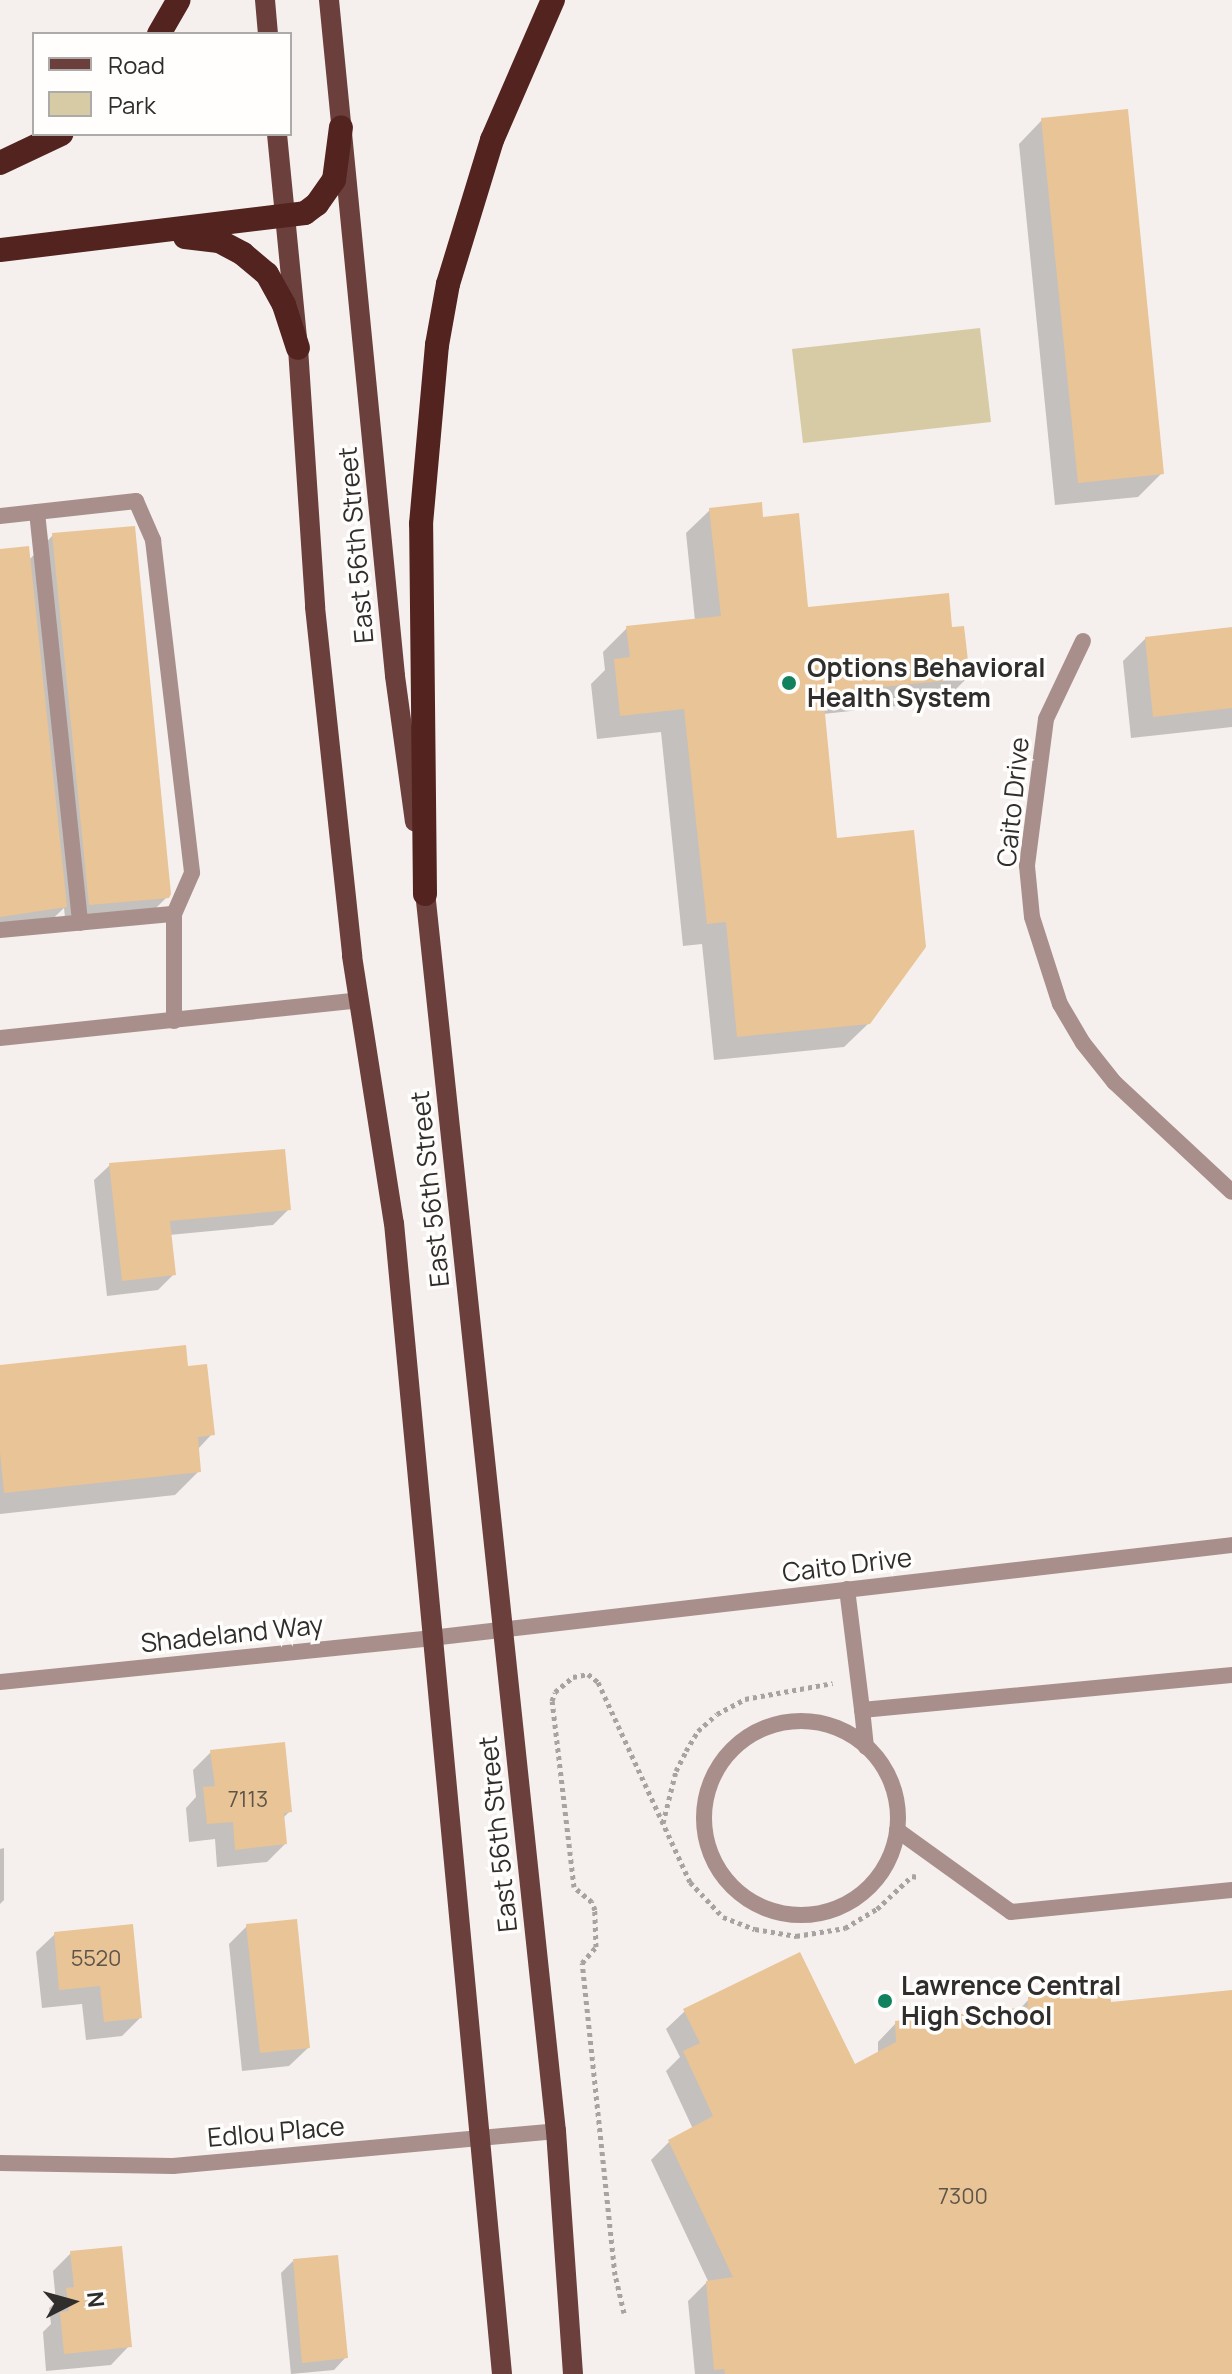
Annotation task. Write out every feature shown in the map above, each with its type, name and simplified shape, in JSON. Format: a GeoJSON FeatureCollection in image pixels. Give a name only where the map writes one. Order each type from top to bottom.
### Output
{"type":"FeatureCollection","features":[{"type":"Feature","properties":{"kind":"highway"},"geometry":{"type":"LineString","coordinates":[[160,32],[179,0]]}},
{"type":"Feature","properties":{"kind":"highway"},"geometry":{"type":"LineString","coordinates":[[425,894],[420,538],[437,345],[448,284],[492,140],[553,0]]}},
{"type":"Feature","properties":{"kind":"highway"},"geometry":{"type":"LineString","coordinates":[[0,250],[131,232],[285,218],[305,213],[327,191],[337,166],[341,127]]}},
{"type":"Feature","properties":{"kind":"highway"},"geometry":{"type":"LineString","coordinates":[[0,163],[57,136]]}},
{"type":"Feature","properties":{"kind":"highway"},"geometry":{"type":"LineString","coordinates":[[131,232],[219,241],[243,254],[267,274],[279,294],[298,348]]}},
{"type":"Feature","properties":{"kind":"main road"},"geometry":{"type":"LineString","coordinates":[[265,0],[268,32]]}},
{"type":"Feature","properties":{"kind":"main road","name":"East 56th Street"},"geometry":{"type":"LineString","coordinates":[[329,0],[395,676],[425,894],[556,2131],[573,2374]]}},
{"type":"Feature","properties":{"kind":"main road","name":"East 56th Street"},"geometry":{"type":"LineString","coordinates":[[277,136],[298,348],[315,607],[359,1000],[394,1223],[502,2374]]}},
{"type":"Feature","properties":{"kind":"street"},"geometry":{"type":"LineString","coordinates":[[0,516],[136,501],[153,540],[192,873],[174,914],[174,1021]]}},
{"type":"Feature","properties":{"kind":"street"},"geometry":{"type":"LineString","coordinates":[[37,512],[80,923]]}},
{"type":"Feature","properties":{"kind":"street","name":"Caito Drive"},"geometry":{"type":"LineString","coordinates":[[1083,641],[1046,719],[1027,866],[1032,917],[1060,1004],[1083,1043],[1114,1082],[1232,1192]]}},
{"type":"Feature","properties":{"kind":"street"},"geometry":{"type":"LineString","coordinates":[[0,930],[174,914]]}},
{"type":"Feature","properties":{"kind":"street"},"geometry":{"type":"LineString","coordinates":[[0,1038],[359,1000]]}},
{"type":"Feature","properties":{"kind":"street","name":"Caito Drive"},"geometry":{"type":"LineString","coordinates":[[468,1633],[1232,1545]]}},
{"type":"Feature","properties":{"kind":"street"},"geometry":{"type":"LineString","coordinates":[[847,1589],[866,1747]]}},
{"type":"Feature","properties":{"kind":"street","name":"Shadeland Way"},"geometry":{"type":"LineString","coordinates":[[0,1682],[468,1633]]}},
{"type":"Feature","properties":{"kind":"street"},"geometry":{"type":"LineString","coordinates":[[862,1710],[1232,1675]]}},
{"type":"Feature","properties":{"kind":"street"},"geometry":{"type":"LineString","coordinates":[[810,1721],[839,1729],[866,1747],[884,1769],[895,1797],[897,1830],[888,1862],[869,1888],[842,1907],[810,1916],[777,1913],[747,1900],[723,1878],[708,1848],[703,1816],[709,1783],[727,1755],[751,1734],[780,1723],[810,1721]]}},
{"type":"Feature","properties":{"kind":"street"},"geometry":{"type":"LineString","coordinates":[[897,1830],[1011,1912],[1232,1890]]}},
{"type":"Feature","properties":{"kind":"street","name":"Edlou Place"},"geometry":{"type":"LineString","coordinates":[[0,2163],[173,2166],[556,2131]]}},
{"type":"Feature","properties":{"kind":"path"},"geometry":{"type":"LineString","coordinates":[[624,2313],[615,2275],[582,1963],[596,1947],[595,1910],[592,1902],[574,1887],[552,1701],[562,1683],[588,1674],[598,1682],[690,1882],[723,1917],[755,1929],[796,1936],[845,1928],[877,1909],[912,1876],[922,1877]]}},
{"type":"Feature","properties":{"kind":"path"},"geometry":{"type":"LineString","coordinates":[[663,1824],[676,1771],[698,1731],[717,1714],[745,1699],[807,1687]]}},
{"type":"Feature","properties":{"kind":"green space"},"geometry":{"type":"Polygon","coordinates":[[[980,328],[991,422],[803,443],[792,349],[980,328]]]}},
{"type":"Feature","properties":{"kind":"building"},"geometry":{"type":"Polygon","coordinates":[[[1128,109],[1164,474],[1078,483],[1041,118],[1128,109]]]}},
{"type":"Feature","properties":{"kind":"building"},"geometry":{"type":"Polygon","coordinates":[[[762,502],[763,517],[799,513],[808,607],[949,593],[952,627],[964,626],[970,678],[823,693],[837,838],[914,830],[926,947],[870,1024],[737,1037],[726,922],[707,924],[684,709],[620,716],[614,659],[630,657],[626,626],[721,616],[709,508],[762,502]]]}},
{"type":"Feature","properties":{"kind":"building"},"geometry":{"type":"Polygon","coordinates":[[[135,526],[171,894],[169,898],[89,905],[52,533],[135,526]]]}},
{"type":"Feature","properties":{"kind":"building"},"geometry":{"type":"Polygon","coordinates":[[[29,546],[67,907],[0,917],[0,549],[29,546]]]}},
{"type":"Feature","properties":{"kind":"building"},"geometry":{"type":"Polygon","coordinates":[[[1232,627],[1232,708],[1153,717],[1145,637],[1232,627]]]}},
{"type":"Feature","properties":{"kind":"building"},"geometry":{"type":"Polygon","coordinates":[[[285,1149],[291,1210],[170,1221],[176,1275],[122,1281],[109,1163],[285,1149]]]}},
{"type":"Feature","properties":{"kind":"building"},"geometry":{"type":"Polygon","coordinates":[[[186,1345],[188,1366],[207,1364],[215,1435],[198,1437],[201,1472],[4,1493],[0,1452],[0,1365],[186,1345]]]}},
{"type":"Feature","properties":{"kind":"building"},"geometry":{"type":"Polygon","coordinates":[[[285,1742],[292,1812],[284,1813],[287,1844],[235,1850],[233,1822],[207,1824],[203,1787],[215,1786],[210,1750],[285,1742]]]}},
{"type":"Feature","properties":{"kind":"building"},"geometry":{"type":"Polygon","coordinates":[[[297,1919],[310,2048],[260,2053],[246,1924],[297,1919]]]}},
{"type":"Feature","properties":{"kind":"building"},"geometry":{"type":"Polygon","coordinates":[[[133,1924],[142,2018],[104,2022],[100,1986],[59,1990],[54,1932],[133,1924]]]}},
{"type":"Feature","properties":{"kind":"building","name":"Lawrence Central High School"},"geometry":{"type":"Polygon","coordinates":[[[800,1952],[855,2064],[896,2042],[895,2021],[1028,2007],[1028,1997],[1110,1990],[1111,2002],[1232,1990],[1232,2374],[725,2374],[724,2369],[714,2370],[706,2281],[733,2277],[668,2140],[713,2116],[683,2051],[700,2043],[683,2009],[800,1952]]]}},
{"type":"Feature","properties":{"kind":"building"},"geometry":{"type":"Polygon","coordinates":[[[122,2246],[132,2347],[64,2354],[60,2312],[69,2311],[66,2288],[74,2287],[70,2251],[122,2246]]]}},
{"type":"Feature","properties":{"kind":"building"},"geometry":{"type":"Polygon","coordinates":[[[338,2255],[348,2358],[302,2363],[293,2259],[338,2255]]]}},
{"type":"Feature","properties":{"kind":"place","name":"Options Behavioral Health System"},"geometry":{"type":"Point","coordinates":[789,683]}},
{"type":"Feature","properties":{"kind":"place","name":"Lawrence Central High School"},"geometry":{"type":"Point","coordinates":[885,2001]}}]}
